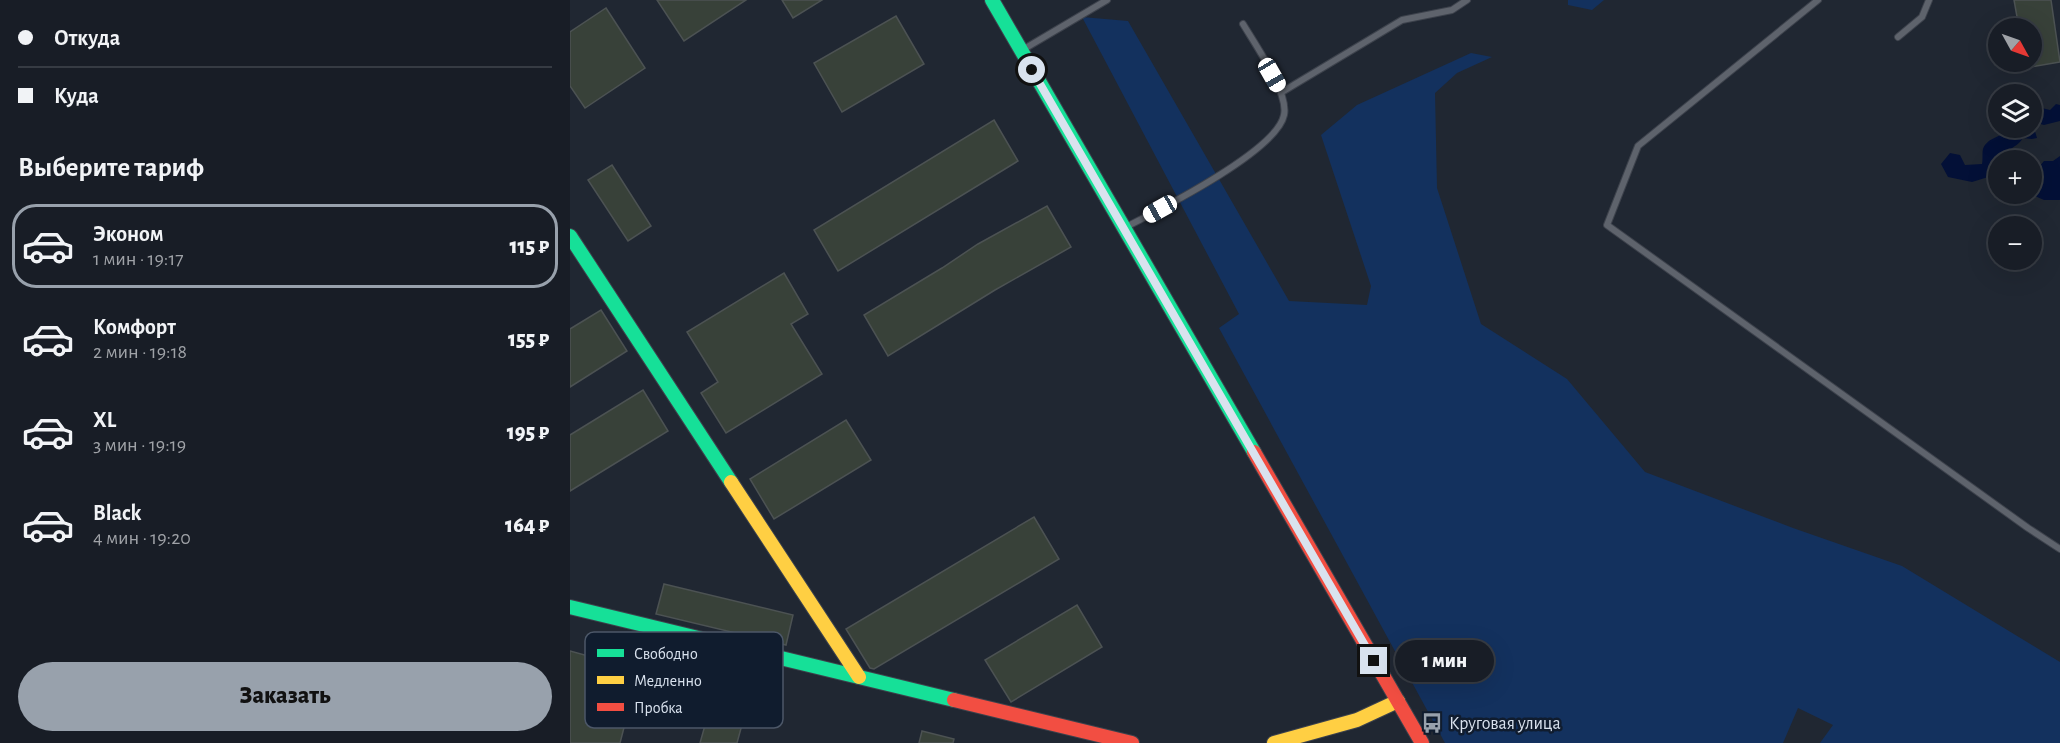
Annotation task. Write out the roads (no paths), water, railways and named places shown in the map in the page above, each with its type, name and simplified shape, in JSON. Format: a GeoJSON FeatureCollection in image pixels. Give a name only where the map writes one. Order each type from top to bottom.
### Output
{"type":"FeatureCollection","features":[{"type":"Feature","properties":{"kind":"street"},"geometry":{"type":"LineString","coordinates":[[992,0],[1422,743]]}},
{"type":"Feature","properties":{"kind":"street"},"geometry":{"type":"LineString","coordinates":[[570,236],[859,677]]}},
{"type":"Feature","properties":{"kind":"street"},"geometry":{"type":"LineString","coordinates":[[570,607],[673,632]]}},
{"type":"Feature","properties":{"kind":"street"},"geometry":{"type":"LineString","coordinates":[[783,659],[1132,743]]}},
{"type":"Feature","properties":{"kind":"street"},"geometry":{"type":"LineString","coordinates":[[1274,743],[1357,720],[1398,701]]}},
{"type":"Feature","properties":{"kind":"lane"},"geometry":{"type":"LineString","coordinates":[[1021,50],[1107,0]]}},
{"type":"Feature","properties":{"kind":"lane"},"geometry":{"type":"LineString","coordinates":[[1282,92],[1402,20],[1452,10],[1467,0]]}},
{"type":"Feature","properties":{"kind":"lane"},"geometry":{"type":"LineString","coordinates":[[1818,0],[1638,146],[1607,225],[2060,549]]}},
{"type":"Feature","properties":{"kind":"lane"},"geometry":{"type":"LineString","coordinates":[[1898,37],[1922,18],[1929,0]]}},
{"type":"Feature","properties":{"kind":"lane"},"geometry":{"type":"LineString","coordinates":[[1125,228],[1213,181],[1272,135],[1284,115],[1282,92],[1243,24]]}},
{"type":"Feature","properties":{"kind":"place","name":"Круговая улица"},"geometry":{"type":"Point","coordinates":[1432,723]}}]}
